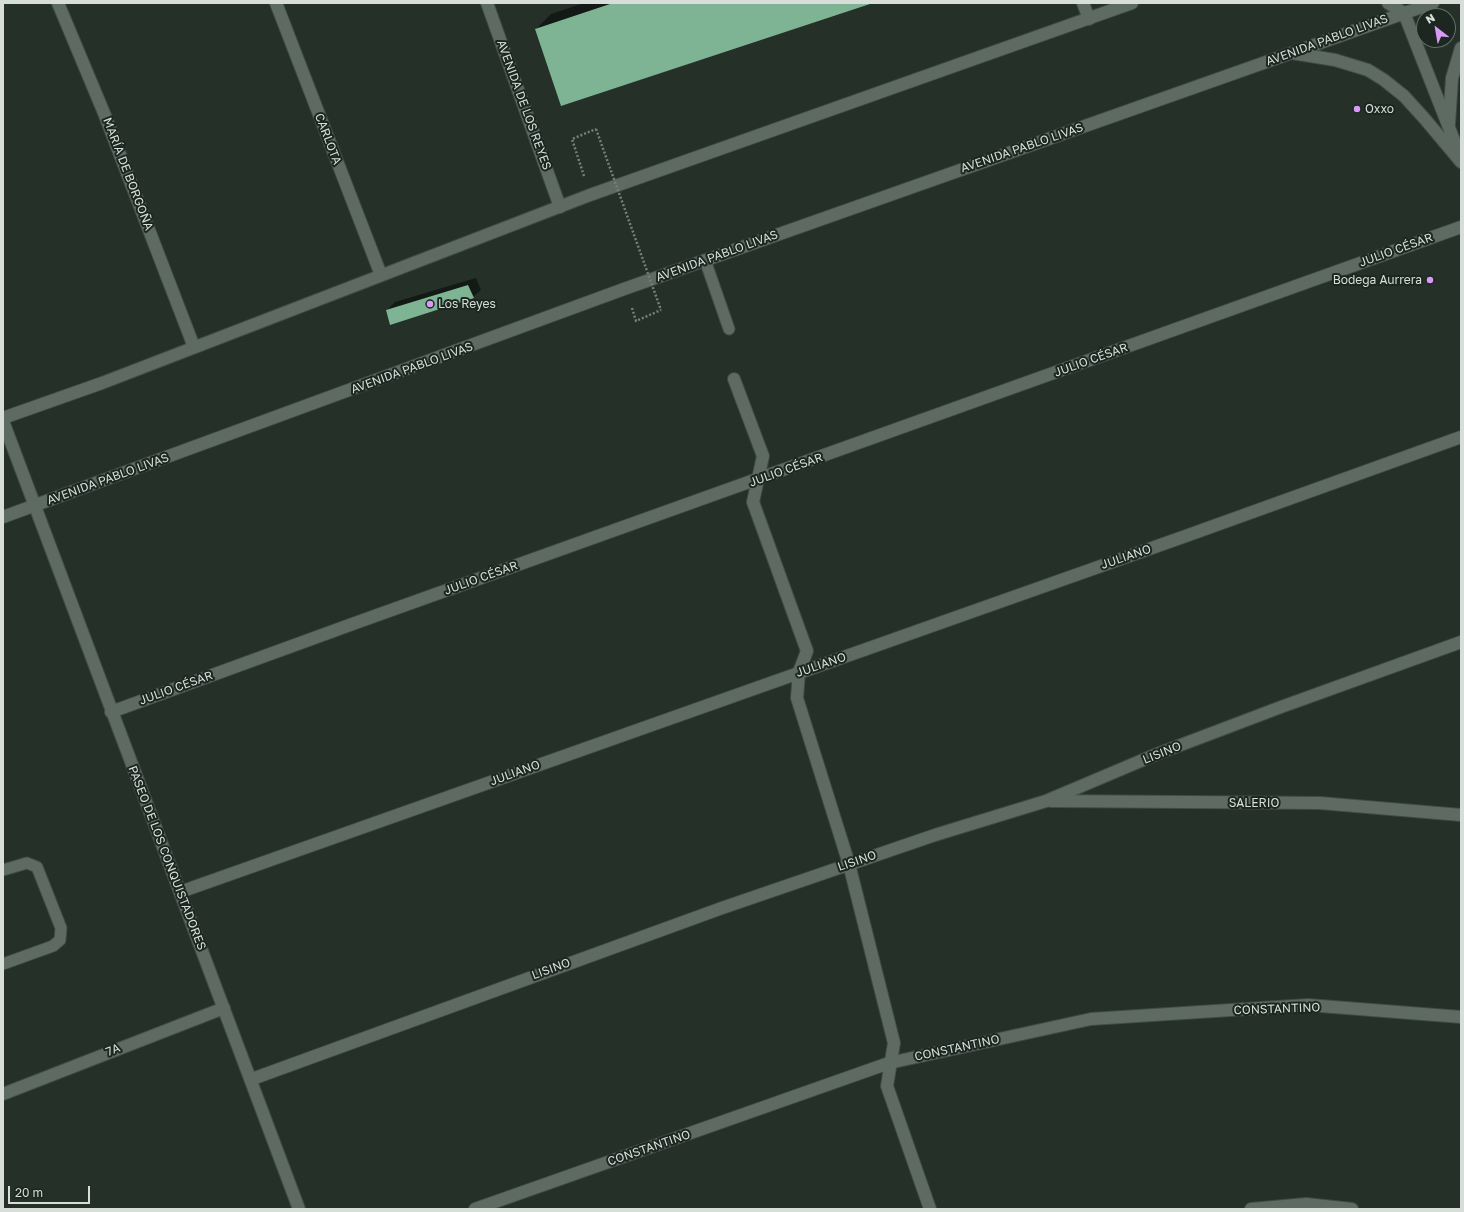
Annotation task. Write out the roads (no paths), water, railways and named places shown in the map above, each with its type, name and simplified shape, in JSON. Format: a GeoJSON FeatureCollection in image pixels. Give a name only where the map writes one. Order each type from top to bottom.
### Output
{"type":"FeatureCollection","features":[{"type":"Feature","properties":{"kind":"street","name":"MARÍA DE BORGOÑA"},"geometry":{"type":"LineString","coordinates":[[58,3],[104,113],[194,347]]}},
{"type":"Feature","properties":{"kind":"street","name":"CARLOTA"},"geometry":{"type":"LineString","coordinates":[[276,3],[381,275]]}},
{"type":"Feature","properties":{"kind":"street","name":"AVENIDA DE LOS REYES"},"geometry":{"type":"LineString","coordinates":[[487,3],[560,207]]}},
{"type":"Feature","properties":{"kind":"street"},"geometry":{"type":"LineString","coordinates":[[1083,3],[1089,19]]}},
{"type":"Feature","properties":{"kind":"street"},"geometry":{"type":"LineString","coordinates":[[3,418],[102,383],[560,207],[1132,3]]}},
{"type":"Feature","properties":{"kind":"street"},"geometry":{"type":"LineString","coordinates":[[1388,3],[1406,8],[1461,161]]}},
{"type":"Feature","properties":{"kind":"street","name":"AVENIDA PABLO LIVAS"},"geometry":{"type":"LineString","coordinates":[[3,517],[705,260],[1291,53],[1406,8],[1433,3]]}},
{"type":"Feature","properties":{"kind":"street"},"geometry":{"type":"LineString","coordinates":[[1448,128],[1452,78],[1461,48]]}},
{"type":"Feature","properties":{"kind":"street"},"geometry":{"type":"LineString","coordinates":[[1291,53],[1335,60],[1368,70],[1384,80],[1404,96],[1461,161]]}},
{"type":"Feature","properties":{"kind":"street","name":"JULIO CÉSAR"},"geometry":{"type":"LineString","coordinates":[[111,712],[1461,227]]}},
{"type":"Feature","properties":{"kind":"street"},"geometry":{"type":"LineString","coordinates":[[734,379],[762,456],[754,502],[807,651],[799,672],[797,698],[849,864],[894,1043],[889,1063],[887,1086],[930,1209]]}},
{"type":"Feature","properties":{"kind":"street","name":"PASEO DE LOS CONQUISTADORES"},"geometry":{"type":"LineString","coordinates":[[3,422],[111,712],[252,1079],[299,1209]]}},
{"type":"Feature","properties":{"kind":"street","name":"JULIANO"},"geometry":{"type":"LineString","coordinates":[[180,892],[1175,540],[1461,437]]}},
{"type":"Feature","properties":{"kind":"street","name":"LISINO"},"geometry":{"type":"LineString","coordinates":[[252,1079],[545,971],[849,864],[1046,801],[1186,743],[1461,642]]}},
{"type":"Feature","properties":{"kind":"street","name":"SALERIO"},"geometry":{"type":"LineString","coordinates":[[1046,801],[1320,803],[1461,815]]}},
{"type":"Feature","properties":{"kind":"street","name":"CONSTANTINO"},"geometry":{"type":"LineString","coordinates":[[475,1209],[889,1063],[1091,1019],[1308,1005],[1461,1017]]}},
{"type":"Feature","properties":{"kind":"street","name":"7A"},"geometry":{"type":"LineString","coordinates":[[3,1094],[224,1008]]}},
{"type":"Feature","properties":{"kind":"street"},"geometry":{"type":"LineString","coordinates":[[1251,1209],[1306,1204],[1352,1209]]}},
{"type":"Feature","properties":{"kind":"lane"},"geometry":{"type":"LineString","coordinates":[[705,260],[729,329]]}},
{"type":"Feature","properties":{"kind":"lane"},"geometry":{"type":"LineString","coordinates":[[3,870],[27,863],[37,867],[61,928],[60,940],[53,946],[3,964]]}},
{"type":"Feature","properties":{"kind":"place","name":"Oxxo"},"geometry":{"type":"Point","coordinates":[1357,109]}},
{"type":"Feature","properties":{"kind":"place","name":"Bodega Aurrera"},"geometry":{"type":"Point","coordinates":[1430,280]}},
{"type":"Feature","properties":{"kind":"place","name":"Los Reyes"},"geometry":{"type":"Point","coordinates":[430,304]}}]}
